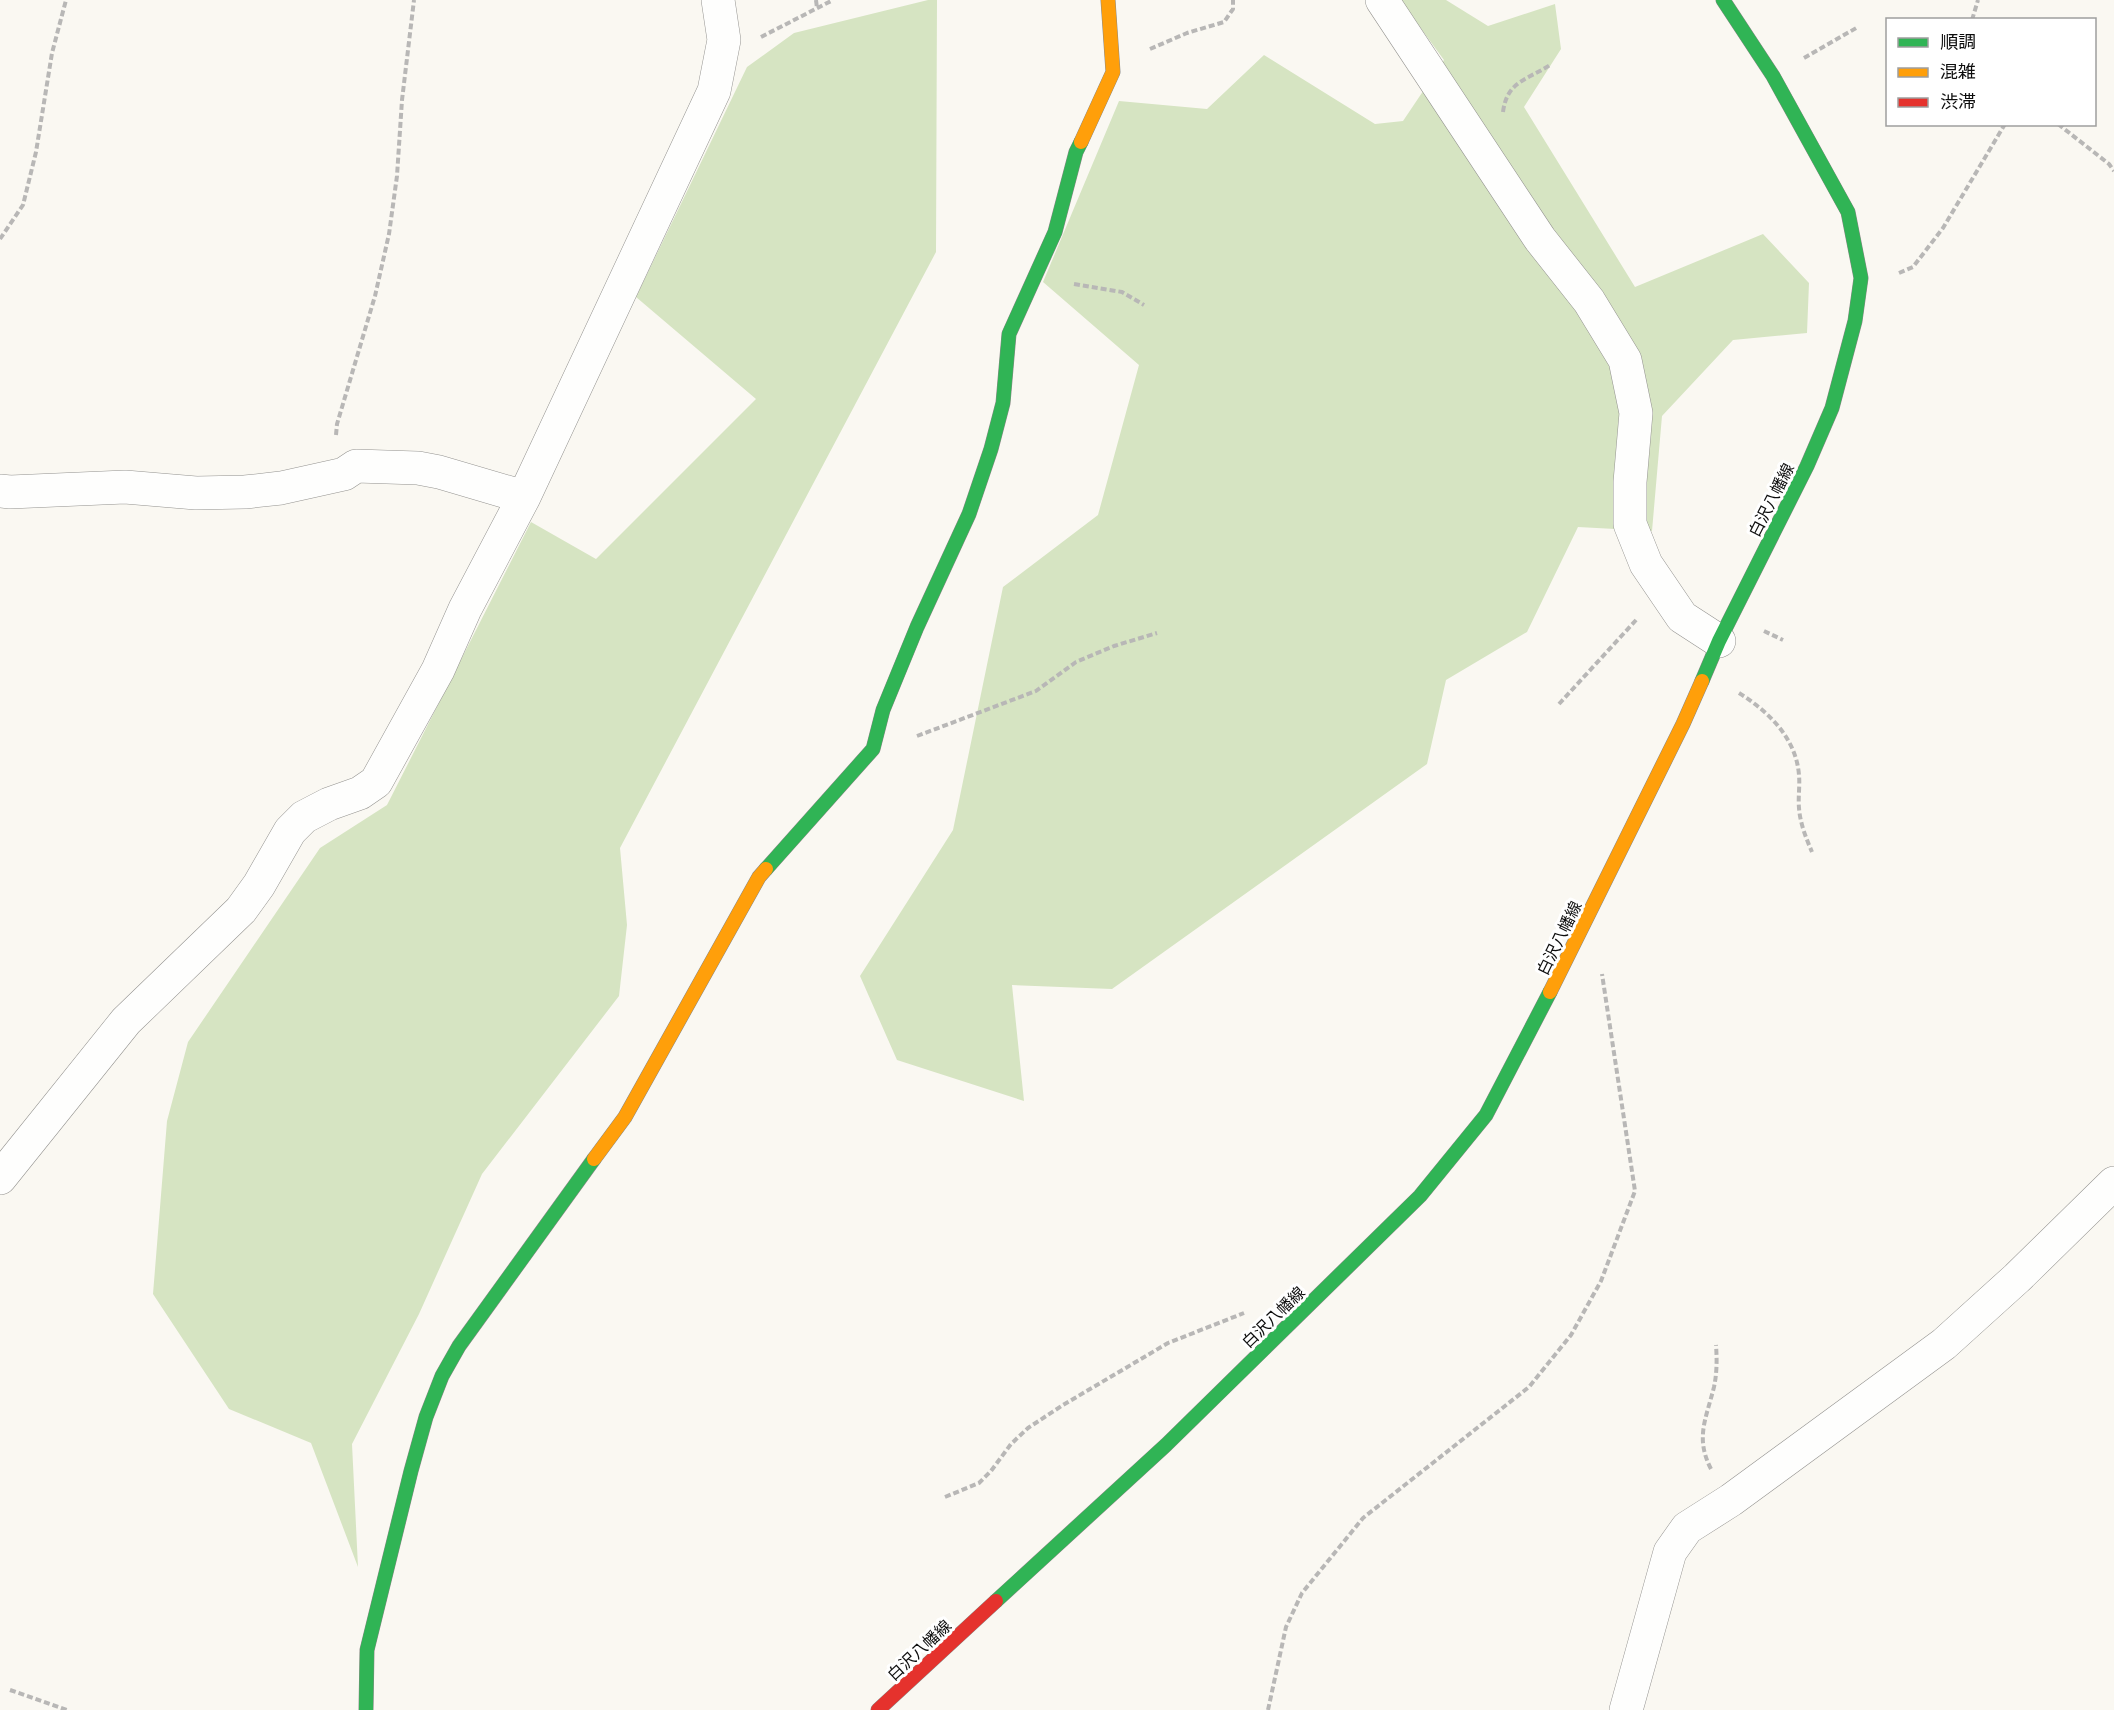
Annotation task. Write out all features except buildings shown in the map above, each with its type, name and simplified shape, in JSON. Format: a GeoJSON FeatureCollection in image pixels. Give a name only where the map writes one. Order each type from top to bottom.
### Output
{"type":"FeatureCollection","features":[{"type":"Feature","properties":{"kind":"main road"},"geometry":{"type":"LineString","coordinates":[[366,1710],[367,1650],[426,1417],[442,1376],[459,1346],[625,1117],[759,877],[873,749],[887,700],[917,627],[969,514],[991,449],[1003,403],[1009,334],[1055,232],[1076,152],[1113,72],[1108,0]]}},
{"type":"Feature","properties":{"kind":"main road","name":"白沢八幡線"},"geometry":{"type":"LineString","coordinates":[[878,1710],[1167,1445],[1420,1196],[1486,1115],[1683,724],[1719,641],[1807,466],[1832,408],[1856,321],[1861,278],[1848,212],[1773,76],[1723,0]]}},
{"type":"Feature","properties":{"kind":"street"},"geometry":{"type":"LineString","coordinates":[[0,1178],[126,1021],[241,910],[259,885],[290,831],[304,817],[329,804],[360,793],[376,782],[438,670],[465,609],[524,496],[714,91],[724,40],[718,0]]}},
{"type":"Feature","properties":{"kind":"street"},"geometry":{"type":"LineString","coordinates":[[1382,0],[1540,239],[1589,301],[1625,360],[1636,413],[1630,482],[1630,524],[1646,564],[1682,617],[1719,641]]}},
{"type":"Feature","properties":{"kind":"street"},"geometry":{"type":"LineString","coordinates":[[0,491],[125,487],[196,493],[245,492],[281,488],[344,474],[356,466],[418,468],[524,496]]}},
{"type":"Feature","properties":{"kind":"street"},"geometry":{"type":"LineString","coordinates":[[1626,1710],[1670,1552],[1687,1528],[1731,1500],[1944,1344],[2017,1278],[2114,1184]]}},
{"type":"Feature","properties":{"kind":"path"},"geometry":{"type":"LineString","coordinates":[[0,239],[23,205],[36,152],[52,53],[66,0]]}},
{"type":"Feature","properties":{"kind":"path"},"geometry":{"type":"LineString","coordinates":[[344,474],[336,442],[337,424],[375,296],[389,234],[414,0]]}},
{"type":"Feature","properties":{"kind":"path"},"geometry":{"type":"LineString","coordinates":[[816,0],[817,8]]}},
{"type":"Feature","properties":{"kind":"path"},"geometry":{"type":"LineString","coordinates":[[722,50],[741,48],[834,0]]}},
{"type":"Feature","properties":{"kind":"path"},"geometry":{"type":"LineString","coordinates":[[1112,59],[1125,59],[1187,33],[1224,22],[1233,9],[1233,0]]}},
{"type":"Feature","properties":{"kind":"path"},"geometry":{"type":"LineString","coordinates":[[1973,18],[1978,0]]}},
{"type":"Feature","properties":{"kind":"path"},"geometry":{"type":"LineString","coordinates":[[1773,76],[1858,27]]}},
{"type":"Feature","properties":{"kind":"path"},"geometry":{"type":"LineString","coordinates":[[1502,117],[1504,99],[1509,89],[1550,65]]}},
{"type":"Feature","properties":{"kind":"path"},"geometry":{"type":"LineString","coordinates":[[1861,278],[1892,276],[1914,267],[1943,228],[2004,126]]}},
{"type":"Feature","properties":{"kind":"path"},"geometry":{"type":"LineString","coordinates":[[2061,126],[2109,164],[2114,171]]}},
{"type":"Feature","properties":{"kind":"path"},"geometry":{"type":"LineString","coordinates":[[1034,278],[1122,292],[1144,305]]}},
{"type":"Feature","properties":{"kind":"path"},"geometry":{"type":"LineString","coordinates":[[1559,705],[1632,622],[1668,597]]}},
{"type":"Feature","properties":{"kind":"path"},"geometry":{"type":"LineString","coordinates":[[873,749],[885,748],[1036,691],[1076,662],[1114,646],[1157,633]]}},
{"type":"Feature","properties":{"kind":"path"},"geometry":{"type":"LineString","coordinates":[[1706,671],[1761,707],[1784,733],[1793,750],[1799,774],[1799,810],[1812,852]]}},
{"type":"Feature","properties":{"kind":"path"},"geometry":{"type":"LineString","coordinates":[[1268,1710],[1286,1627],[1302,1593],[1363,1518],[1529,1387],[1571,1335],[1601,1281],[1635,1191],[1599,955],[1578,935]]}},
{"type":"Feature","properties":{"kind":"path"},"geometry":{"type":"LineString","coordinates":[[945,1497],[979,1483],[1011,1444],[1028,1428],[1063,1405],[1168,1343],[1249,1311]]}},
{"type":"Feature","properties":{"kind":"path"},"geometry":{"type":"LineString","coordinates":[[1716,1345],[1718,1364],[1714,1387],[1703,1421],[1702,1443],[1710,1467],[1731,1500]]}},
{"type":"Feature","properties":{"kind":"path"},"geometry":{"type":"LineString","coordinates":[[10,1690],[67,1710]]}},
{"type":"Feature","properties":{"kind":"green space"},"geometry":{"type":"Polygon","coordinates":[[[928,0],[937,0],[936,252],[620,848],[627,925],[619,996],[482,1174],[419,1314],[352,1444],[358,1567],[311,1443],[229,1409],[153,1294],[167,1121],[188,1042],[320,848],[387,805],[531,522],[596,559],[756,399],[636,297],[747,67],[794,33],[928,0]]]}},
{"type":"Feature","properties":{"kind":"green space"},"geometry":{"type":"Polygon","coordinates":[[[1400,0],[1446,0],[1488,26],[1555,4],[1561,49],[1524,107],[1635,287],[1763,234],[1809,283],[1807,333],[1733,340],[1662,416],[1652,531],[1578,527],[1527,632],[1446,680],[1427,764],[1112,989],[1012,985],[1024,1101],[897,1060],[860,976],[953,830],[1003,587],[1098,515],[1139,365],[1043,282],[1119,101],[1207,109],[1264,55],[1375,124],[1403,121],[1444,60],[1400,0]]]}},
{"type":"Feature","properties":{"kind":"traffic: fast"},"geometry":{"type":"LineString","coordinates":[[1702,681],[1719,641],[1807,466],[1832,408],[1855,321],[1861,278],[1848,212],[1773,76],[1723,0]]}},
{"type":"Feature","properties":{"kind":"traffic: fast"},"geometry":{"type":"LineString","coordinates":[[766,869],[873,749],[883,710],[917,627],[969,514],[991,449],[1003,403],[1009,334],[1055,232],[1076,152],[1081,142]]}},
{"type":"Feature","properties":{"kind":"traffic: fast"},"geometry":{"type":"LineString","coordinates":[[996,1601],[1166,1445],[1420,1196],[1486,1115],[1550,992]]}},
{"type":"Feature","properties":{"kind":"traffic: fast"},"geometry":{"type":"LineString","coordinates":[[366,1710],[367,1650],[411,1471],[426,1417],[442,1376],[459,1346],[594,1159]]}},
{"type":"Feature","properties":{"kind":"traffic: slow"},"geometry":{"type":"LineString","coordinates":[[1081,142],[1113,72],[1108,0]]}},
{"type":"Feature","properties":{"kind":"traffic: slow"},"geometry":{"type":"LineString","coordinates":[[1550,992],[1683,724],[1702,681]]}},
{"type":"Feature","properties":{"kind":"traffic: slow"},"geometry":{"type":"LineString","coordinates":[[594,1159],[625,1117],[759,877],[766,869]]}},
{"type":"Feature","properties":{"kind":"traffic: jam"},"geometry":{"type":"LineString","coordinates":[[878,1710],[996,1601]]}}]}
